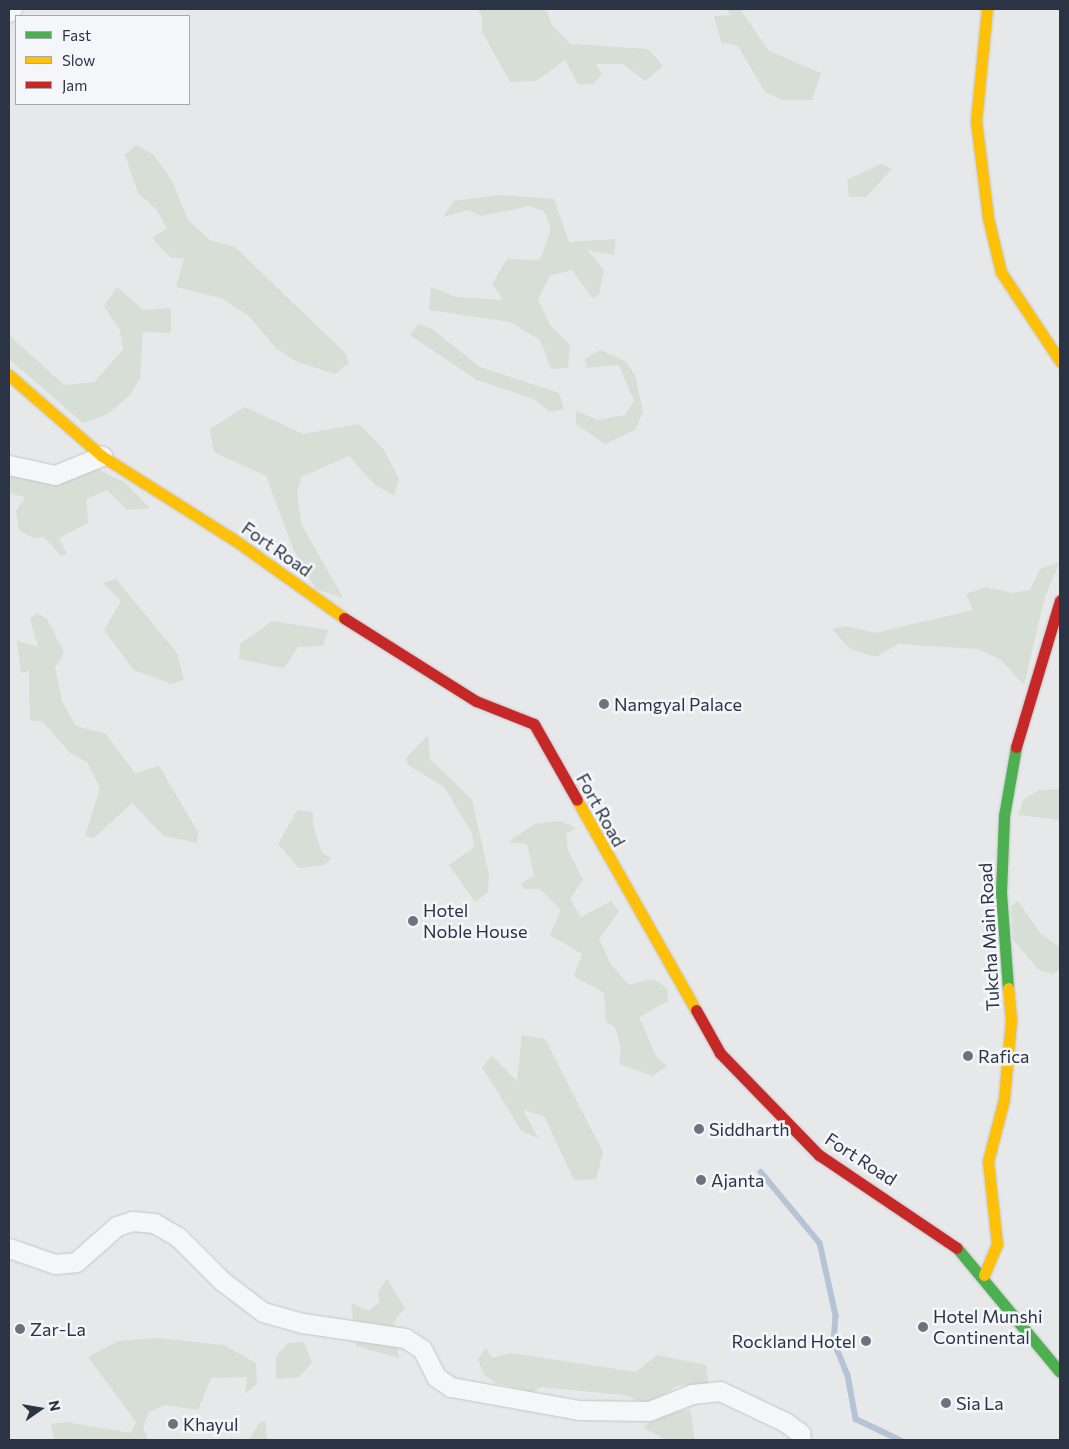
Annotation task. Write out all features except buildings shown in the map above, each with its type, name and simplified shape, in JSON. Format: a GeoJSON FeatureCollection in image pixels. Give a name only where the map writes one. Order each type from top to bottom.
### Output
{"type":"FeatureCollection","features":[{"type":"Feature","properties":{"kind":"street"},"geometry":{"type":"LineString","coordinates":[[9,12],[12,9]]}},
{"type":"Feature","properties":{"kind":"street"},"geometry":{"type":"LineString","coordinates":[[987,9],[976,121],[988,218],[1001,272],[1060,361]]}},
{"type":"Feature","properties":{"kind":"street","name":"Fort Road"},"geometry":{"type":"LineString","coordinates":[[9,375],[102,456],[233,539],[371,636],[476,701],[534,724],[720,1053],[819,1155],[950,1241],[984,1275],[1060,1372]]}},
{"type":"Feature","properties":{"kind":"street"},"geometry":{"type":"LineString","coordinates":[[9,465],[55,475],[102,456]]}},
{"type":"Feature","properties":{"kind":"street","name":"Tukcha Main Road"},"geometry":{"type":"LineString","coordinates":[[984,1275],[996,1244],[988,1161],[1004,1099],[1011,1020],[1001,892],[1004,816],[1018,738],[1060,600]]}},
{"type":"Feature","properties":{"kind":"street"},"geometry":{"type":"LineString","coordinates":[[9,1248],[55,1264],[76,1262],[117,1226],[132,1221],[154,1223],[178,1237],[222,1281],[263,1312],[302,1323],[405,1338],[422,1349],[436,1377],[451,1387],[580,1410],[649,1411],[692,1394],[720,1391],[785,1422],[800,1433],[801,1440]]}},
{"type":"Feature","properties":{"kind":"shaded area"},"geometry":{"type":"Polygon","coordinates":[[[477,9],[546,9],[552,25],[571,44],[648,49],[663,66],[645,81],[623,64],[596,64],[602,74],[594,84],[578,84],[565,60],[536,81],[510,82],[482,32],[482,16],[477,9]]]}},
{"type":"Feature","properties":{"kind":"shaded area"},"geometry":{"type":"Polygon","coordinates":[[[726,9],[740,9],[769,51],[821,73],[812,100],[783,100],[765,92],[738,46],[721,42],[714,16],[731,15],[726,9]]]}},
{"type":"Feature","properties":{"kind":"shaded area"},"geometry":{"type":"Polygon","coordinates":[[[136,145],[154,155],[172,181],[188,220],[210,240],[235,247],[345,353],[349,363],[335,374],[295,361],[277,349],[248,315],[221,298],[176,287],[184,258],[171,258],[152,238],[167,228],[156,209],[138,193],[125,155],[136,145]]]}},
{"type":"Feature","properties":{"kind":"shaded area"},"geometry":{"type":"Polygon","coordinates":[[[881,164],[892,169],[866,197],[849,197],[847,180],[881,164]]]}},
{"type":"Feature","properties":{"kind":"shaded area"},"geometry":{"type":"Polygon","coordinates":[[[500,195],[554,199],[569,242],[616,239],[614,255],[587,250],[604,270],[599,295],[592,298],[572,270],[550,276],[538,299],[550,325],[570,345],[568,368],[551,369],[540,340],[510,322],[429,310],[431,287],[456,297],[503,300],[492,284],[507,259],[540,260],[551,229],[544,211],[529,206],[481,216],[468,210],[443,217],[454,201],[500,195]]]}},
{"type":"Feature","properties":{"kind":"shaded area"},"geometry":{"type":"Polygon","coordinates":[[[117,287],[143,310],[171,308],[171,333],[143,332],[140,378],[131,394],[108,414],[83,423],[9,359],[9,335],[64,385],[94,382],[123,350],[120,330],[104,306],[117,287]]]}},
{"type":"Feature","properties":{"kind":"shaded area"},"geometry":{"type":"Polygon","coordinates":[[[419,324],[432,329],[480,367],[559,393],[564,409],[550,412],[534,399],[477,380],[410,335],[419,324]]]}},
{"type":"Feature","properties":{"kind":"shaded area"},"geometry":{"type":"Polygon","coordinates":[[[600,350],[625,361],[635,375],[643,412],[635,430],[605,444],[576,424],[576,411],[598,420],[625,415],[634,401],[619,365],[587,368],[585,359],[600,350]]]}},
{"type":"Feature","properties":{"kind":"shaded area"},"geometry":{"type":"Polygon","coordinates":[[[245,407],[303,434],[359,424],[384,450],[399,479],[394,496],[374,484],[349,456],[301,477],[297,494],[302,525],[343,598],[316,589],[294,551],[266,476],[214,452],[210,429],[245,407]]]}},
{"type":"Feature","properties":{"kind":"shaded area"},"geometry":{"type":"Polygon","coordinates":[[[93,467],[124,482],[150,508],[127,510],[107,490],[86,499],[88,523],[59,538],[67,554],[61,556],[44,537],[33,538],[19,530],[16,511],[25,497],[9,493],[9,472],[93,467]]]}},
{"type":"Feature","properties":{"kind":"shaded area"},"geometry":{"type":"Polygon","coordinates":[[[1060,562],[1045,596],[1024,685],[1001,660],[978,649],[898,644],[876,657],[850,649],[832,629],[846,626],[875,633],[973,610],[966,594],[986,587],[1012,593],[1030,590],[1040,569],[1060,562]]]}},
{"type":"Feature","properties":{"kind":"shaded area"},"geometry":{"type":"Polygon","coordinates":[[[116,579],[177,653],[184,680],[171,684],[134,670],[104,630],[121,601],[103,583],[116,579]]]}},
{"type":"Feature","properties":{"kind":"shaded area"},"geometry":{"type":"Polygon","coordinates":[[[37,613],[47,619],[64,653],[55,668],[62,701],[76,726],[106,734],[135,773],[159,766],[198,832],[197,843],[164,836],[132,803],[94,838],[85,836],[100,788],[87,762],[70,753],[43,722],[30,720],[29,671],[21,673],[17,641],[38,647],[30,619],[37,613]]]}},
{"type":"Feature","properties":{"kind":"shaded area"},"geometry":{"type":"Polygon","coordinates":[[[272,621],[328,630],[323,646],[298,647],[284,668],[239,659],[240,644],[272,621]]]}},
{"type":"Feature","properties":{"kind":"shaded area"},"geometry":{"type":"Polygon","coordinates":[[[428,735],[430,759],[472,800],[489,875],[488,892],[475,902],[449,865],[474,847],[472,833],[444,787],[408,765],[406,758],[428,735]]]}},
{"type":"Feature","properties":{"kind":"shaded area"},"geometry":{"type":"Polygon","coordinates":[[[1060,789],[1060,820],[1018,815],[1023,800],[1039,790],[1060,789]]]}},
{"type":"Feature","properties":{"kind":"shaded area"},"geometry":{"type":"Polygon","coordinates":[[[297,810],[313,812],[313,825],[322,853],[332,858],[324,865],[299,868],[278,844],[297,810]]]}},
{"type":"Feature","properties":{"kind":"shaded area"},"geometry":{"type":"Polygon","coordinates":[[[561,821],[576,828],[566,834],[568,850],[583,880],[570,899],[581,917],[611,901],[619,911],[599,939],[612,966],[629,985],[653,979],[667,988],[668,1001],[639,1017],[657,1058],[667,1066],[653,1076],[619,1064],[621,1049],[616,1029],[606,1021],[604,993],[574,976],[582,954],[550,935],[561,910],[540,889],[524,889],[521,883],[534,876],[527,844],[508,842],[535,824],[561,821]]]}},
{"type":"Feature","properties":{"kind":"shaded area"},"geometry":{"type":"Polygon","coordinates":[[[1018,901],[1041,934],[1060,947],[1060,969],[1053,974],[1039,970],[1013,940],[1011,906],[1018,901]]]}},
{"type":"Feature","properties":{"kind":"shaded area"},"geometry":{"type":"Polygon","coordinates":[[[522,1035],[545,1039],[603,1152],[596,1179],[574,1180],[544,1116],[523,1110],[539,1139],[521,1130],[482,1067],[492,1056],[517,1081],[522,1035]]]}},
{"type":"Feature","properties":{"kind":"shaded area"},"geometry":{"type":"Polygon","coordinates":[[[387,1279],[405,1308],[393,1323],[399,1358],[356,1346],[351,1303],[369,1311],[380,1302],[378,1292],[387,1279]]]}},
{"type":"Feature","properties":{"kind":"shaded area"},"geometry":{"type":"Polygon","coordinates":[[[157,1338],[224,1345],[256,1363],[257,1384],[245,1394],[247,1377],[211,1378],[198,1410],[165,1405],[149,1412],[143,1426],[148,1440],[54,1440],[51,1424],[66,1422],[131,1433],[136,1422],[88,1357],[118,1341],[157,1338]]]}},
{"type":"Feature","properties":{"kind":"shaded area"},"geometry":{"type":"Polygon","coordinates":[[[304,1342],[312,1363],[299,1377],[276,1379],[276,1356],[288,1343],[304,1342]]]}},
{"type":"Feature","properties":{"kind":"shaded area"},"geometry":{"type":"Polygon","coordinates":[[[486,1348],[492,1358],[510,1353],[636,1372],[657,1355],[706,1365],[708,1383],[677,1386],[648,1404],[624,1395],[541,1387],[533,1392],[496,1383],[484,1375],[478,1359],[486,1348]]]}},
{"type":"Feature","properties":{"kind":"shaded area"},"geometry":{"type":"Polygon","coordinates":[[[690,1409],[695,1440],[666,1440],[644,1428],[652,1418],[690,1409]]]}},
{"type":"Feature","properties":{"kind":"shaded area"},"geometry":{"type":"Polygon","coordinates":[[[265,1420],[267,1440],[249,1440],[258,1425],[265,1420]]]}},
{"type":"Feature","properties":{"kind":"waterway"},"geometry":{"type":"LineString","coordinates":[[761,1172],[820,1243],[836,1315],[834,1341],[848,1375],[856,1419],[900,1440]]}},
{"type":"Feature","properties":{"kind":"traffic: fast"},"geometry":{"type":"LineString","coordinates":[[1008,988],[1001,892],[1004,816],[1016,747]]}},
{"type":"Feature","properties":{"kind":"traffic: fast"},"geometry":{"type":"LineString","coordinates":[[957,1248],[1060,1372]]}},
{"type":"Feature","properties":{"kind":"traffic: slow"},"geometry":{"type":"LineString","coordinates":[[987,9],[976,121],[988,218],[1001,272],[1060,361]]}},
{"type":"Feature","properties":{"kind":"traffic: slow"},"geometry":{"type":"LineString","coordinates":[[9,375],[102,456],[233,539],[344,618]]}},
{"type":"Feature","properties":{"kind":"traffic: slow"},"geometry":{"type":"LineString","coordinates":[[577,800],[696,1010]]}},
{"type":"Feature","properties":{"kind":"traffic: slow"},"geometry":{"type":"LineString","coordinates":[[984,1275],[997,1244],[988,1161],[1004,1099],[1011,1020],[1008,988]]}},
{"type":"Feature","properties":{"kind":"traffic: jam"},"geometry":{"type":"LineString","coordinates":[[1016,747],[1060,600]]}},
{"type":"Feature","properties":{"kind":"traffic: jam"},"geometry":{"type":"LineString","coordinates":[[344,618],[476,701],[534,724],[577,800]]}},
{"type":"Feature","properties":{"kind":"traffic: jam"},"geometry":{"type":"LineString","coordinates":[[696,1010],[720,1053],[819,1155],[957,1248]]}},
{"type":"Feature","properties":{"kind":"place","name":"Namgyal Palace"},"geometry":{"type":"Point","coordinates":[604,704]}},
{"type":"Feature","properties":{"kind":"place","name":"Hotel Noble House"},"geometry":{"type":"Point","coordinates":[413,921]}},
{"type":"Feature","properties":{"kind":"place","name":"Rafica"},"geometry":{"type":"Point","coordinates":[968,1056]}},
{"type":"Feature","properties":{"kind":"place","name":"Siddharth"},"geometry":{"type":"Point","coordinates":[699,1129]}},
{"type":"Feature","properties":{"kind":"place","name":"Ajanta"},"geometry":{"type":"Point","coordinates":[701,1180]}},
{"type":"Feature","properties":{"kind":"place","name":"Hotel Munshi Continental"},"geometry":{"type":"Point","coordinates":[923,1327]}},
{"type":"Feature","properties":{"kind":"place","name":"Zar-La"},"geometry":{"type":"Point","coordinates":[20,1329]}},
{"type":"Feature","properties":{"kind":"place","name":"Rockland Hotel"},"geometry":{"type":"Point","coordinates":[866,1341]}},
{"type":"Feature","properties":{"kind":"place","name":"Sia La"},"geometry":{"type":"Point","coordinates":[946,1403]}},
{"type":"Feature","properties":{"kind":"place","name":"Khayul"},"geometry":{"type":"Point","coordinates":[173,1424]}}]}
